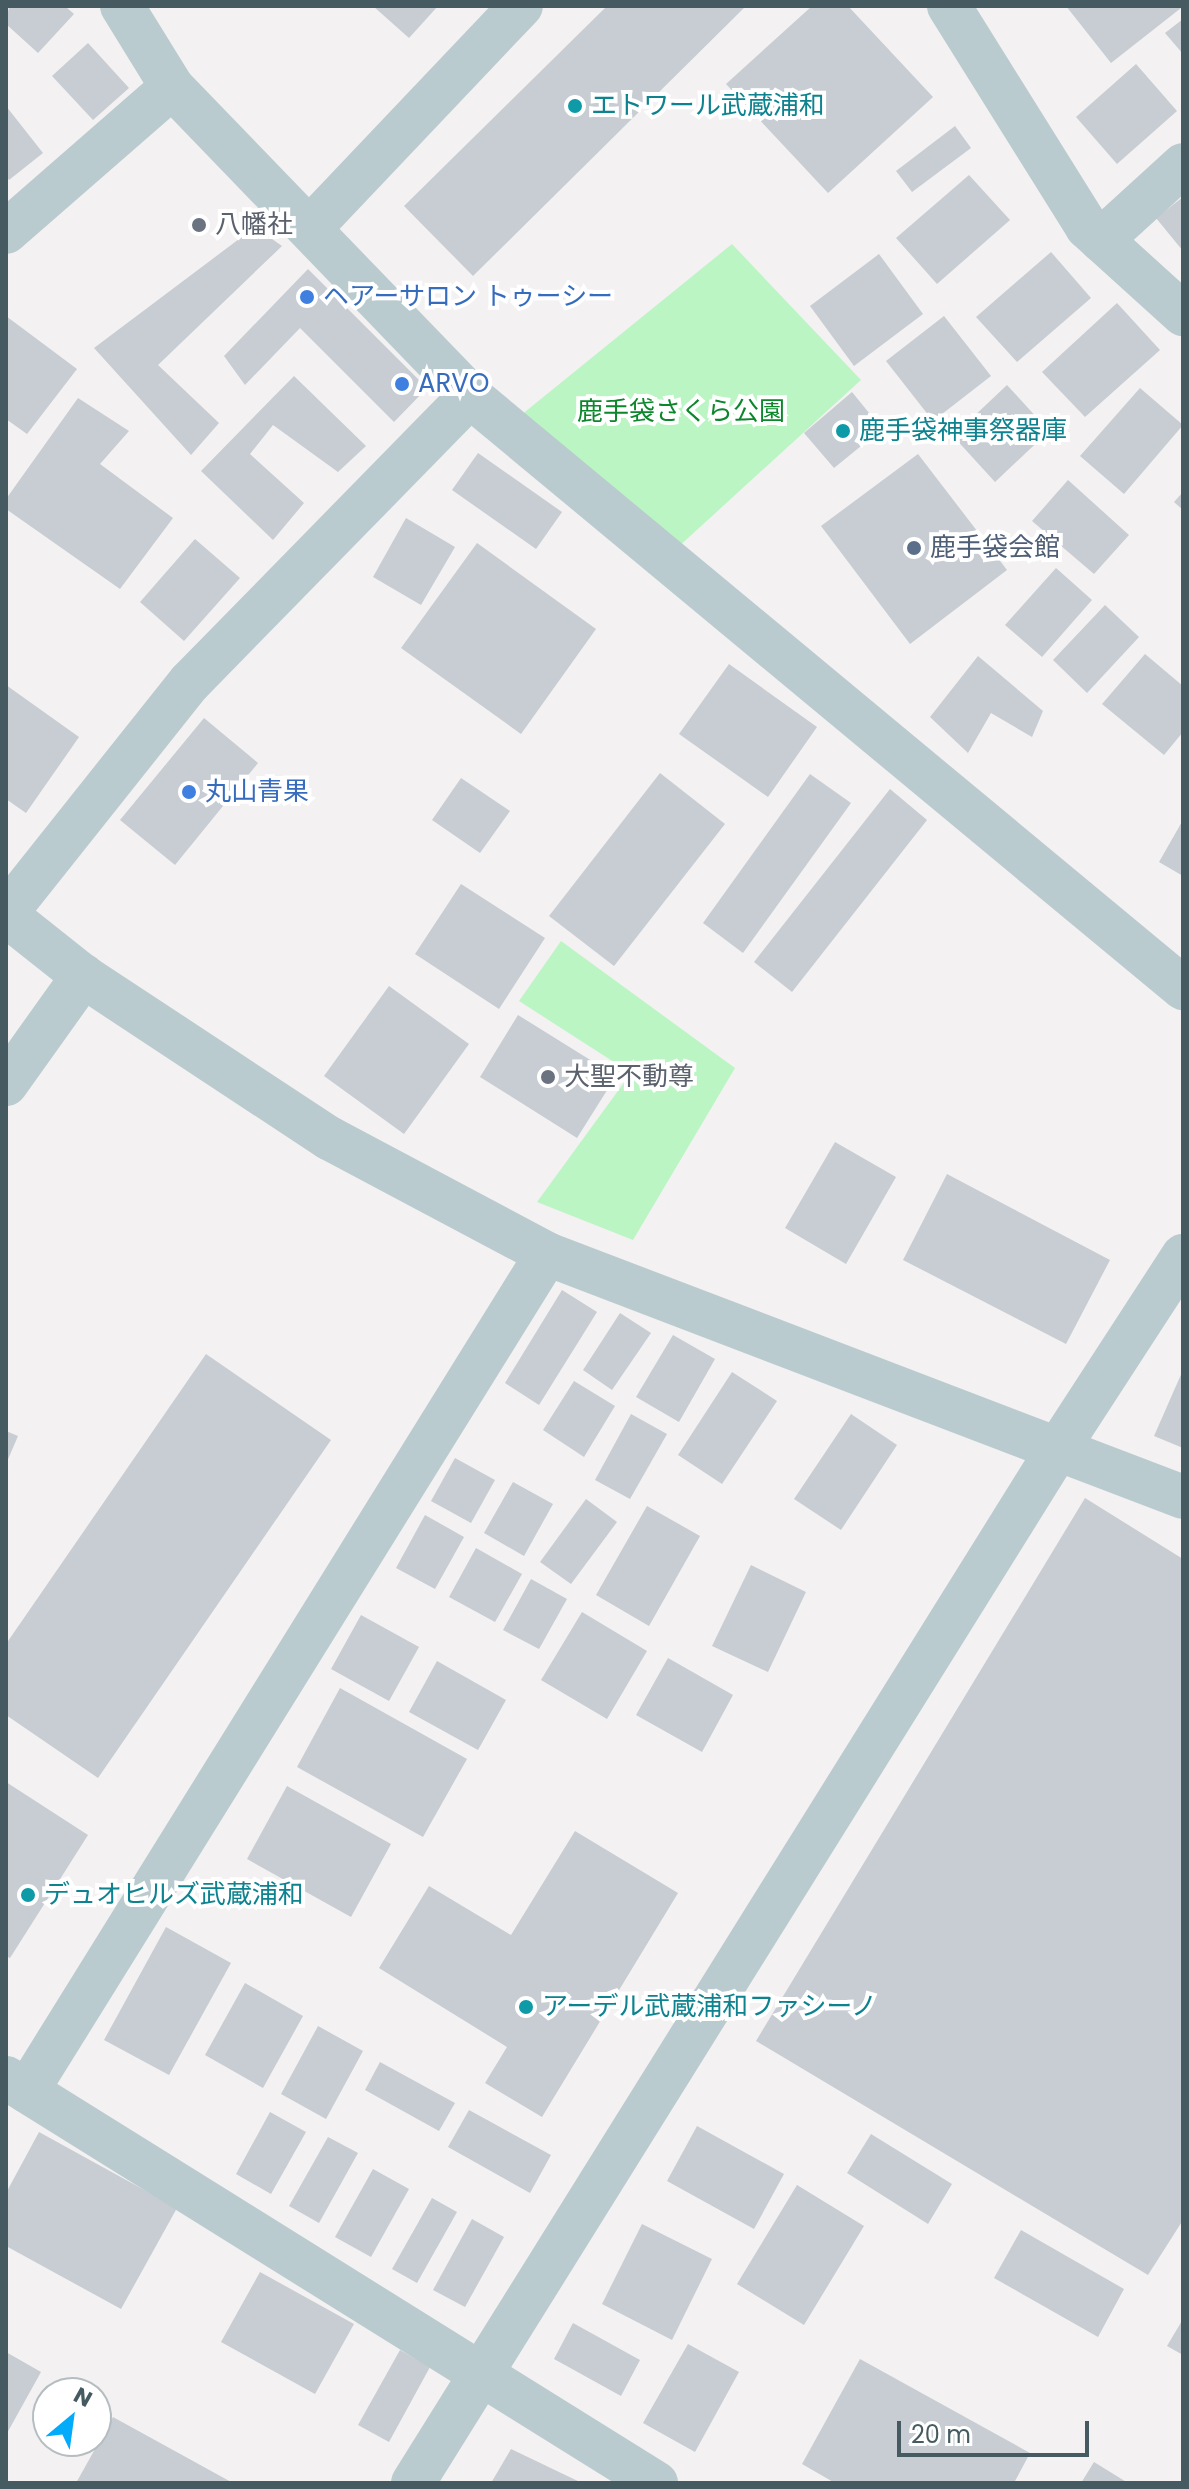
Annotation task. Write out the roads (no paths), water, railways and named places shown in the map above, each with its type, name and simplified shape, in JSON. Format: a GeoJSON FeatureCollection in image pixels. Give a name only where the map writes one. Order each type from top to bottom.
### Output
{"type":"FeatureCollection","features":[{"type":"Feature","properties":{"kind":"street"},"geometry":{"type":"LineString","coordinates":[[122,6],[172,87],[311,227],[470,396],[1183,988]]}},
{"type":"Feature","properties":{"kind":"street"},"geometry":{"type":"LineString","coordinates":[[311,227],[521,6]]}},
{"type":"Feature","properties":{"kind":"street"},"geometry":{"type":"LineString","coordinates":[[949,6],[1087,227],[1183,314]]}},
{"type":"Feature","properties":{"kind":"street"},"geometry":{"type":"LineString","coordinates":[[6,232],[172,87]]}},
{"type":"Feature","properties":{"kind":"street"},"geometry":{"type":"LineString","coordinates":[[1101,240],[1183,165]]}},
{"type":"Feature","properties":{"kind":"street"},"geometry":{"type":"LineString","coordinates":[[470,396],[190,682],[6,914],[83,976],[329,1138],[547,1254],[1059,1447],[1183,1497]]}},
{"type":"Feature","properties":{"kind":"street"},"geometry":{"type":"LineString","coordinates":[[6,1084],[83,976]]}},
{"type":"Feature","properties":{"kind":"street"},"geometry":{"type":"LineString","coordinates":[[547,1254],[16,2084],[656,2483]]}},
{"type":"Feature","properties":{"kind":"street"},"geometry":{"type":"LineString","coordinates":[[413,2483],[1059,1447],[1183,1256]]}},
{"type":"Feature","properties":{"kind":"place","name":"エトワール武蔵浦和"},"geometry":{"type":"Point","coordinates":[575,106]}},
{"type":"Feature","properties":{"kind":"place","name":"八幡社"},"geometry":{"type":"Point","coordinates":[199,225]}},
{"type":"Feature","properties":{"kind":"place","name":"ヘアーサロン トゥーシー"},"geometry":{"type":"Point","coordinates":[307,297]}},
{"type":"Feature","properties":{"kind":"place","name":"ARVO"},"geometry":{"type":"Point","coordinates":[402,384]}},
{"type":"Feature","properties":{"kind":"place","name":"鹿手袋神事祭器庫"},"geometry":{"type":"Point","coordinates":[843,431]}},
{"type":"Feature","properties":{"kind":"place","name":"鹿手袋会館"},"geometry":{"type":"Point","coordinates":[914,548]}},
{"type":"Feature","properties":{"kind":"place","name":"丸山青果"},"geometry":{"type":"Point","coordinates":[189,792]}},
{"type":"Feature","properties":{"kind":"place","name":"大聖不動尊"},"geometry":{"type":"Point","coordinates":[548,1077]}},
{"type":"Feature","properties":{"kind":"place","name":"デュオヒルズ武蔵浦和"},"geometry":{"type":"Point","coordinates":[28,1895]}},
{"type":"Feature","properties":{"kind":"place","name":"アーデル武蔵浦和ファシーノ"},"geometry":{"type":"Point","coordinates":[526,2007]}},
{"type":"Feature","properties":{"kind":"park label","name":"鹿手袋さくら公園"},"geometry":{"type":"Point","coordinates":[681,412]}}]}
